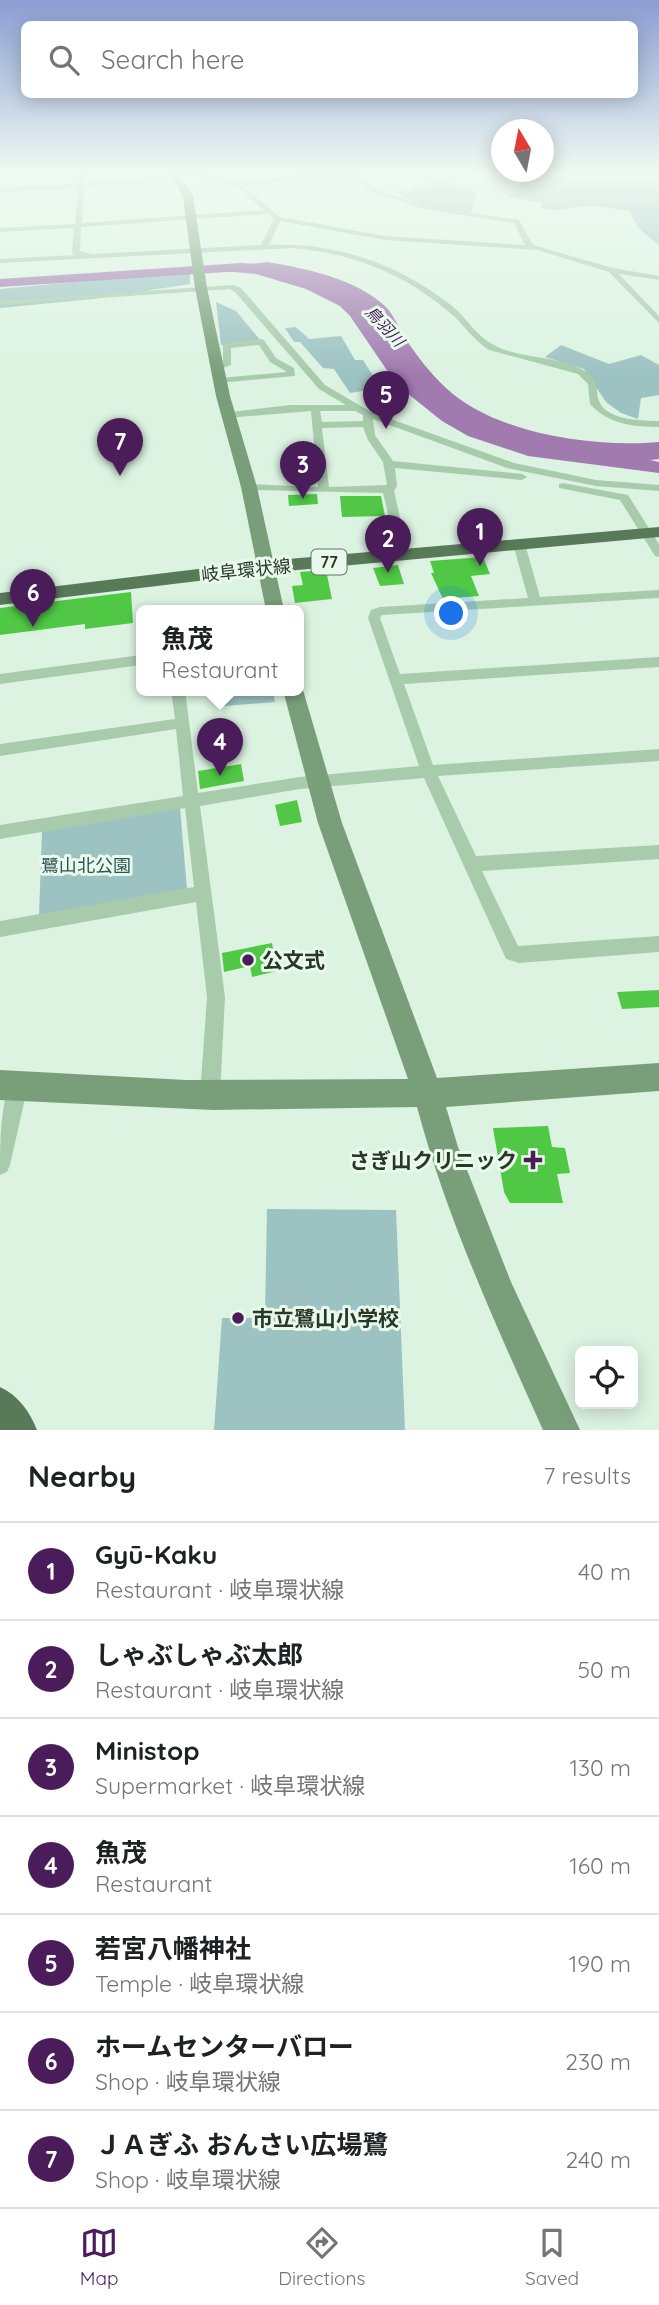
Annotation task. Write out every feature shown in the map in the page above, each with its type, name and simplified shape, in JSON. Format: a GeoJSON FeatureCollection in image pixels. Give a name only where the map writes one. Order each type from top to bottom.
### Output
{"type":"FeatureCollection","features":[{"type":"Feature","properties":{"kind":"main road","name":"岐阜環状線"},"geometry":{"type":"LineString","coordinates":[[0,587],[264,562],[519,544],[652,527]]}},
{"type":"Feature","properties":{"kind":"main road","name":"岐阜環状線"},"geometry":{"type":"LineString","coordinates":[[0,599],[400,544],[652,527]]}},
{"type":"Feature","properties":{"kind":"main road"},"geometry":{"type":"LineString","coordinates":[[0,1405],[19,1430]]}},
{"type":"Feature","properties":{"kind":"street"},"geometry":{"type":"LineString","coordinates":[[77,241],[76,253],[130,256]]}},
{"type":"Feature","properties":{"kind":"street"},"geometry":{"type":"LineString","coordinates":[[194,241],[227,415],[249,487],[274,605]]}},
{"type":"Feature","properties":{"kind":"street"},"geometry":{"type":"LineString","coordinates":[[264,247],[267,241]]}},
{"type":"Feature","properties":{"kind":"street"},"geometry":{"type":"LineString","coordinates":[[428,241],[550,250],[612,270],[659,278]]}},
{"type":"Feature","properties":{"kind":"street"},"geometry":{"type":"LineString","coordinates":[[527,241],[530,247]]}},
{"type":"Feature","properties":{"kind":"street"},"geometry":{"type":"LineString","coordinates":[[0,262],[316,246],[382,265],[435,296],[490,347],[568,368],[588,377],[593,384],[595,404],[609,416],[639,424],[659,424]]}},
{"type":"Feature","properties":{"kind":"street"},"geometry":{"type":"LineString","coordinates":[[612,270],[659,321]]}},
{"type":"Feature","properties":{"kind":"street"},"geometry":{"type":"LineString","coordinates":[[0,303],[201,286],[223,286],[238,290],[322,387],[367,419],[511,466],[596,483],[659,488]]}},
{"type":"Feature","properties":{"kind":"street"},"geometry":{"type":"LineString","coordinates":[[261,342],[273,360],[291,370],[292,374],[219,374],[228,363],[226,346],[261,342]]}},
{"type":"Feature","properties":{"kind":"street"},"geometry":{"type":"LineString","coordinates":[[227,415],[315,407],[355,408]]}},
{"type":"Feature","properties":{"kind":"street"},"geometry":{"type":"LineString","coordinates":[[315,407],[324,489]]}},
{"type":"Feature","properties":{"kind":"street"},"geometry":{"type":"LineString","coordinates":[[317,425],[367,419]]}},
{"type":"Feature","properties":{"kind":"street"},"geometry":{"type":"LineString","coordinates":[[249,487],[388,490],[392,486],[389,464],[377,449],[367,419]]}},
{"type":"Feature","properties":{"kind":"street"},"geometry":{"type":"LineString","coordinates":[[389,464],[515,475],[583,491],[624,497],[652,527],[659,553]]}},
{"type":"Feature","properties":{"kind":"street"},"geometry":{"type":"LineString","coordinates":[[388,490],[400,544]]}},
{"type":"Feature","properties":{"kind":"street"},"geometry":{"type":"LineString","coordinates":[[519,544],[535,601]]}},
{"type":"Feature","properties":{"kind":"street"},"geometry":{"type":"LineString","coordinates":[[659,594],[422,607],[375,613],[374,618],[428,771],[512,953],[519,955],[659,944]]}},
{"type":"Feature","properties":{"kind":"street"},"geometry":{"type":"LineString","coordinates":[[0,679],[136,661]]}},
{"type":"Feature","properties":{"kind":"street"},"geometry":{"type":"LineString","coordinates":[[396,679],[659,662]]}},
{"type":"Feature","properties":{"kind":"street"},"geometry":{"type":"LineString","coordinates":[[179,696],[216,997],[210,1095]]}},
{"type":"Feature","properties":{"kind":"street"},"geometry":{"type":"LineString","coordinates":[[295,696],[318,782],[428,1093],[443,1147],[498,1291],[562,1430]]}},
{"type":"Feature","properties":{"kind":"street"},"geometry":{"type":"LineString","coordinates":[[0,750],[182,723]]}},
{"type":"Feature","properties":{"kind":"street"},"geometry":{"type":"LineString","coordinates":[[0,832],[318,782],[428,771],[659,755]]}},
{"type":"Feature","properties":{"kind":"street"},"geometry":{"type":"LineString","coordinates":[[471,864],[659,852]]}},
{"type":"Feature","properties":{"kind":"street"},"geometry":{"type":"LineString","coordinates":[[0,929],[202,893]]}},
{"type":"Feature","properties":{"kind":"street"},"geometry":{"type":"LineString","coordinates":[[0,1166],[9,1085],[210,1095],[428,1093],[659,1077]]}},
{"type":"Feature","properties":{"kind":"green space"},"geometry":{"type":"Polygon","coordinates":[[[190,271],[190,284],[93,299],[0,308],[0,289],[190,271]]]}},
{"type":"Feature","properties":{"kind":"green space"},"geometry":{"type":"Polygon","coordinates":[[[216,302],[236,311],[261,341],[221,345],[216,302]]]}},
{"type":"Feature","properties":{"kind":"green space"},"geometry":{"type":"Polygon","coordinates":[[[296,327],[309,339],[341,336],[355,360],[363,360],[381,388],[350,393],[334,369],[323,368],[300,342],[294,342],[285,328],[296,327]]]}},
{"type":"Feature","properties":{"kind":"green space"},"geometry":{"type":"Polygon","coordinates":[[[561,345],[609,364],[641,355],[659,365],[659,395],[641,398],[638,419],[621,413],[606,402],[584,369],[545,357],[561,345]]]}},
{"type":"Feature","properties":{"kind":"green space"},"geometry":{"type":"Polygon","coordinates":[[[222,696],[274,696],[275,702],[224,706],[222,696]]]}},
{"type":"Feature","properties":{"kind":"green space","name":"鷺山北公園"},"geometry":{"type":"Polygon","coordinates":[[[180,808],[187,889],[39,915],[42,831],[180,808]]]}},
{"type":"Feature","properties":{"kind":"green space"},"geometry":{"type":"Polygon","coordinates":[[[267,1209],[396,1210],[405,1430],[214,1430],[222,1318],[265,1318],[267,1209]]]}},
{"type":"Feature","properties":{"kind":"water"},"geometry":{"type":"Polygon","coordinates":[[[267,262],[330,276],[374,297],[389,310],[419,358],[446,388],[491,417],[546,435],[576,440],[605,443],[659,442],[659,459],[650,460],[659,462],[659,473],[528,456],[468,436],[442,421],[397,385],[350,316],[340,306],[306,289],[256,274],[212,270],[267,262]]]}},
{"type":"Feature","properties":{"kind":"building"},"geometry":{"type":"Polygon","coordinates":[[[317,494],[318,504],[289,506],[288,495],[317,494]]]}},
{"type":"Feature","properties":{"kind":"building"},"geometry":{"type":"Polygon","coordinates":[[[340,496],[381,496],[385,516],[342,517],[340,496]]]}},
{"type":"Feature","properties":{"kind":"building"},"geometry":{"type":"Polygon","coordinates":[[[483,557],[490,574],[471,576],[479,596],[443,599],[431,573],[434,573],[430,561],[483,557]]]}},
{"type":"Feature","properties":{"kind":"building"},"geometry":{"type":"Polygon","coordinates":[[[398,565],[404,584],[380,586],[373,568],[398,565]]]}},
{"type":"Feature","properties":{"kind":"building"},"geometry":{"type":"Polygon","coordinates":[[[326,570],[332,599],[295,603],[292,586],[303,585],[300,572],[326,570]]]}},
{"type":"Feature","properties":{"kind":"building"},"geometry":{"type":"Polygon","coordinates":[[[131,592],[133,623],[85,629],[85,624],[0,635],[0,608],[131,592]]]}},
{"type":"Feature","properties":{"kind":"building"},"geometry":{"type":"Polygon","coordinates":[[[241,764],[244,781],[200,789],[198,771],[241,764]]]}},
{"type":"Feature","properties":{"kind":"building"},"geometry":{"type":"Polygon","coordinates":[[[297,800],[302,822],[280,826],[275,805],[297,800]]]}},
{"type":"Feature","properties":{"kind":"building","name":"公文式"},"geometry":{"type":"Polygon","coordinates":[[[272,943],[277,971],[252,977],[250,966],[224,972],[222,953],[272,943]]]}},
{"type":"Feature","properties":{"kind":"building"},"geometry":{"type":"Polygon","coordinates":[[[659,990],[659,1007],[622,1009],[617,992],[659,990]]]}},
{"type":"Feature","properties":{"kind":"building","name":"さぎ山クリニック"},"geometry":{"type":"Polygon","coordinates":[[[548,1126],[552,1147],[565,1148],[570,1173],[557,1174],[563,1203],[510,1203],[504,1192],[493,1128],[548,1126]]]}},
{"type":"Feature","properties":{"kind":"waterway","name":"鳥羽川"},"geometry":{"type":"LineString","coordinates":[[0,283],[241,267],[261,268]]}},
{"type":"Feature","properties":{"kind":"place","name":"若宮八幡神社"},"geometry":{"type":"Point","coordinates":[386,429]}},
{"type":"Feature","properties":{"kind":"place","name":"ＪＡぎふ おんさい広場鷺"},"geometry":{"type":"Point","coordinates":[120,476]}},
{"type":"Feature","properties":{"kind":"place","name":"Ministop"},"geometry":{"type":"Point","coordinates":[303,499]}},
{"type":"Feature","properties":{"kind":"place","name":"Gyū-Kaku"},"geometry":{"type":"Point","coordinates":[480,566]}},
{"type":"Feature","properties":{"kind":"place","name":"しゃぶしゃぶ太郎"},"geometry":{"type":"Point","coordinates":[388,573]}},
{"type":"Feature","properties":{"kind":"place","name":"ホームセンターバロー"},"geometry":{"type":"Point","coordinates":[33,627]}},
{"type":"Feature","properties":{"kind":"place","name":"魚茂"},"geometry":{"type":"Point","coordinates":[220,776]}},
{"type":"Feature","properties":{"kind":"place","name":"公文式"},"geometry":{"type":"Point","coordinates":[248,960]}},
{"type":"Feature","properties":{"kind":"place","name":"さぎ山クリニック"},"geometry":{"type":"Point","coordinates":[533,1160]}},
{"type":"Feature","properties":{"kind":"place","name":"市立鷺山小学校"},"geometry":{"type":"Point","coordinates":[238,1318]}}]}
